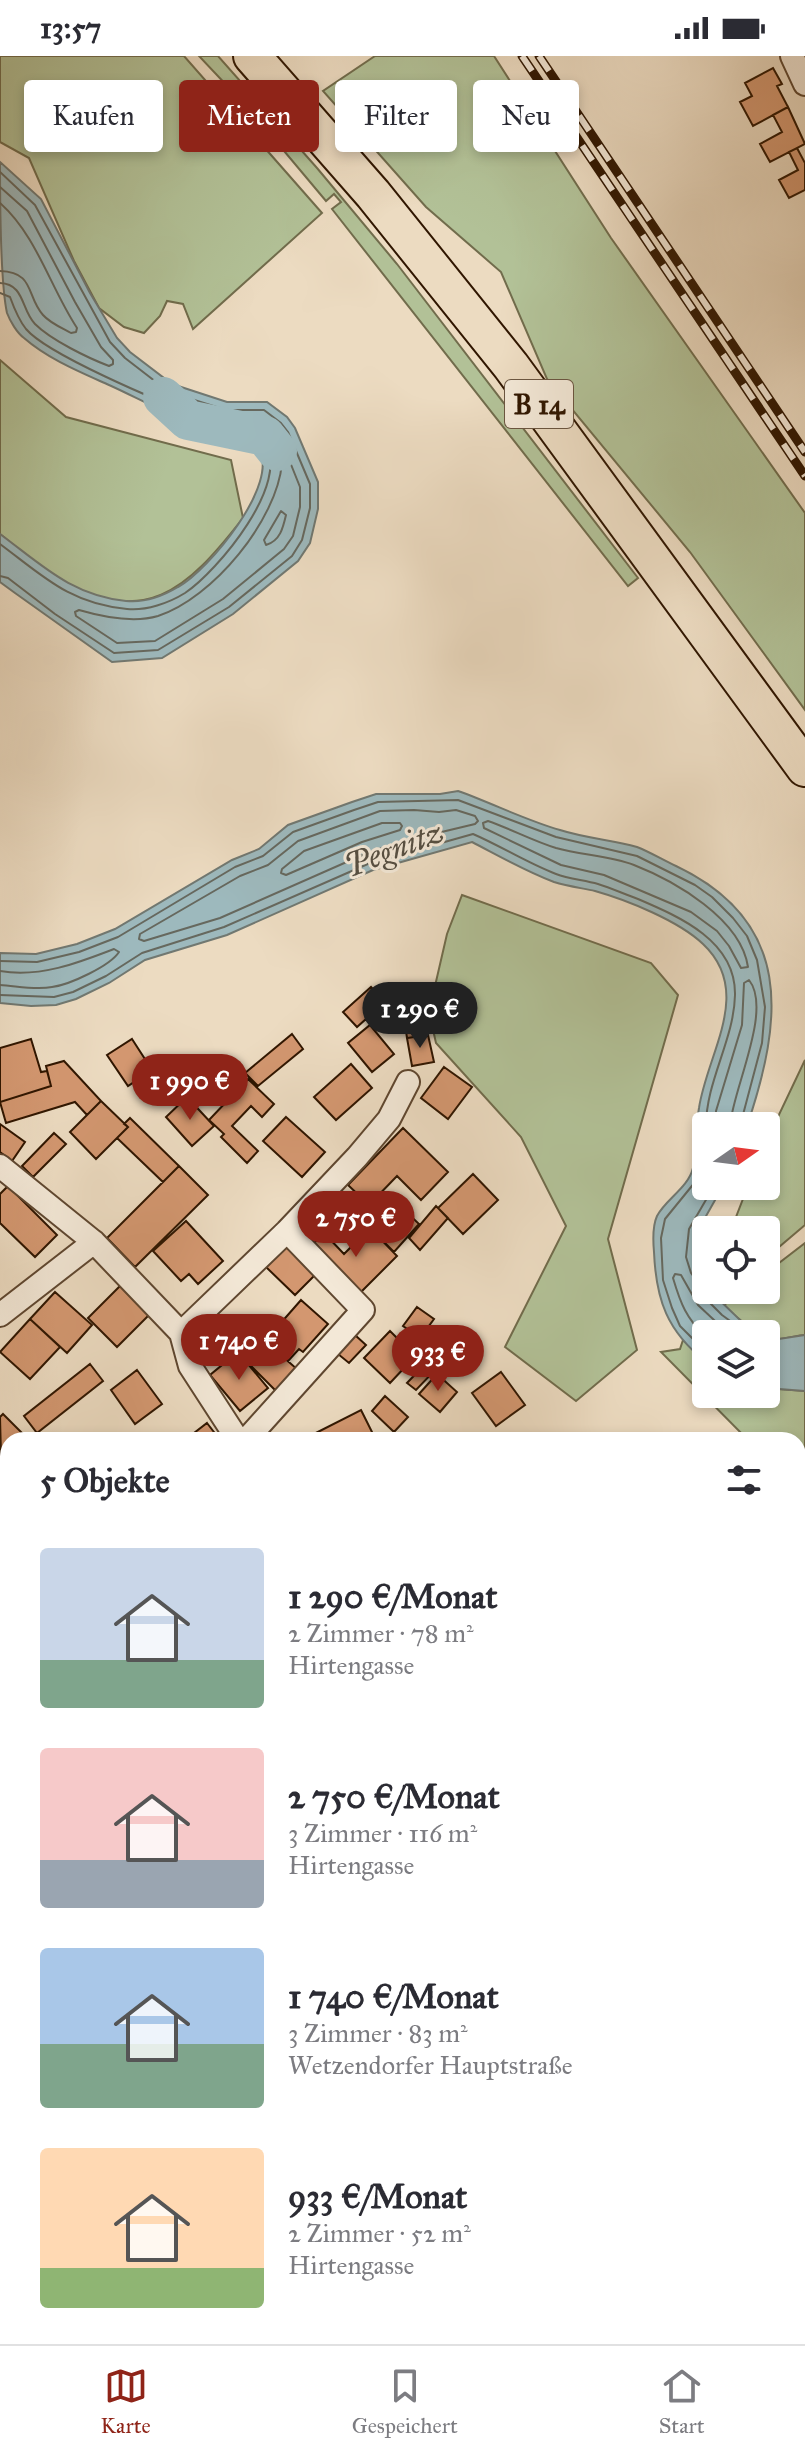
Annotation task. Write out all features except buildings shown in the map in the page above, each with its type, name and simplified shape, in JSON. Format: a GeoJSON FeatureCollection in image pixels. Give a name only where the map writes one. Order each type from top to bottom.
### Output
{"type":"FeatureCollection","features":[{"type":"Feature","properties":{"kind":"main road","name":"B 14"},"geometry":{"type":"LineString","coordinates":[[252,56],[373,194],[511,366],[805,768]]}},
{"type":"Feature","properties":{"kind":"street"},"geometry":{"type":"LineString","coordinates":[[792,56],[805,84]]}},
{"type":"Feature","properties":{"kind":"street"},"geometry":{"type":"LineString","coordinates":[[181,1333],[287,1231],[389,1119],[408,1082]]}},
{"type":"Feature","properties":{"kind":"street"},"geometry":{"type":"LineString","coordinates":[[0,1166],[94,1242],[181,1333],[190,1366],[233,1432]]}},
{"type":"Feature","properties":{"kind":"street"},"geometry":{"type":"LineString","coordinates":[[253,1432],[363,1310],[287,1231]]}},
{"type":"Feature","properties":{"kind":"street"},"geometry":{"type":"LineString","coordinates":[[0,1315],[94,1242]]}},
{"type":"Feature","properties":{"kind":"green space"},"geometry":{"type":"Polygon","coordinates":[[[0,56],[184,56],[205,80],[179,80],[179,152],[268,152],[322,213],[193,329],[183,304],[167,301],[160,316],[144,333],[124,327],[99,308],[74,261],[29,158],[0,142],[0,56]]]}},
{"type":"Feature","properties":{"kind":"green space"},"geometry":{"type":"Polygon","coordinates":[[[199,56],[218,56],[239,80],[222,80],[199,56]]]}},
{"type":"Feature","properties":{"kind":"green space"},"geometry":{"type":"Polygon","coordinates":[[[375,56],[494,56],[509,80],[473,80],[473,152],[556,152],[611,238],[805,513],[805,710],[690,552],[547,379],[501,272],[426,207],[377,152],[457,152],[457,80],[339,80],[375,56]]]}},
{"type":"Feature","properties":{"kind":"green space"},"geometry":{"type":"Polygon","coordinates":[[[335,83],[335,105],[323,91],[335,83]]]}},
{"type":"Feature","properties":{"kind":"green space"},"geometry":{"type":"Polygon","coordinates":[[[285,152],[303,152],[397,264],[638,578],[628,586],[332,209],[341,202],[334,194],[326,201],[285,152]]]}},
{"type":"Feature","properties":{"kind":"green space"},"geometry":{"type":"Polygon","coordinates":[[[0,360],[66,417],[231,460],[243,518],[202,565],[182,583],[161,595],[139,601],[113,600],[85,592],[46,572],[0,534],[0,360]]]}},
{"type":"Feature","properties":{"kind":"green space"},"geometry":{"type":"Polygon","coordinates":[[[462,895],[651,963],[678,995],[608,1239],[637,1350],[576,1401],[505,1347],[566,1226],[521,1137],[436,1043],[429,1012],[447,934],[462,895]]]}},
{"type":"Feature","properties":{"kind":"green space"},"geometry":{"type":"Polygon","coordinates":[[[805,1060],[805,1225],[780,1246],[780,1216],[736,1216],[743,1200],[780,1200],[780,1113],[805,1060]]]}},
{"type":"Feature","properties":{"kind":"green space"},"geometry":{"type":"Polygon","coordinates":[[[805,1243],[805,1335],[780,1339],[780,1320],[741,1320],[724,1305],[780,1304],[780,1262],[805,1243]]]}},
{"type":"Feature","properties":{"kind":"green space"},"geometry":{"type":"Polygon","coordinates":[[[683,1340],[692,1349],[692,1383],[661,1352],[680,1349],[683,1340]]]}},
{"type":"Feature","properties":{"kind":"green space"},"geometry":{"type":"Polygon","coordinates":[[[780,1389],[805,1391],[805,1432],[740,1432],[716,1408],[780,1408],[780,1389]]]}},
{"type":"Feature","properties":{"kind":"water"},"geometry":{"type":"Polygon","coordinates":[[[0,162],[41,199],[90,293],[117,338],[130,352],[172,384],[227,402],[267,402],[287,417],[295,428],[318,482],[318,509],[310,543],[298,561],[233,614],[162,658],[112,662],[0,582],[0,534],[58,577],[89,592],[126,601],[153,598],[191,578],[223,545],[251,503],[260,482],[263,463],[258,448],[245,436],[160,410],[43,352],[19,333],[8,316],[5,299],[0,162]]]}},
{"type":"Feature","properties":{"kind":"water"},"geometry":{"type":"Polygon","coordinates":[[[458,791],[547,826],[637,847],[714,889],[742,915],[760,945],[769,977],[771,1011],[768,1048],[751,1112],[698,1112],[726,1002],[725,982],[718,963],[703,944],[667,919],[595,891],[554,882],[472,842],[373,870],[227,935],[145,960],[76,999],[56,1005],[0,1003],[0,953],[36,954],[77,944],[115,929],[232,860],[259,849],[288,825],[376,794],[458,791]]]}},
{"type":"Feature","properties":{"kind":"water"},"geometry":{"type":"Polygon","coordinates":[[[692,1170],[692,1200],[715,1200],[706,1216],[692,1216],[692,1304],[723,1304],[740,1320],[692,1320],[692,1349],[673,1326],[661,1300],[653,1239],[657,1216],[692,1170]]]}},
{"type":"Feature","properties":{"kind":"water"},"geometry":{"type":"Polygon","coordinates":[[[805,1335],[805,1391],[780,1389],[780,1339],[805,1335]]]}},
{"type":"Feature","properties":{"kind":"waterway","name":"Pegnitz"},"geometry":{"type":"LineString","coordinates":[[163,397],[188,420],[265,436],[277,451]]}},
{"type":"Feature","properties":{"kind":"railway"},"geometry":{"type":"LineString","coordinates":[[522,56],[805,476]]}},
{"type":"Feature","properties":{"kind":"railway"},"geometry":{"type":"LineString","coordinates":[[539,56],[805,452]]}}]}
